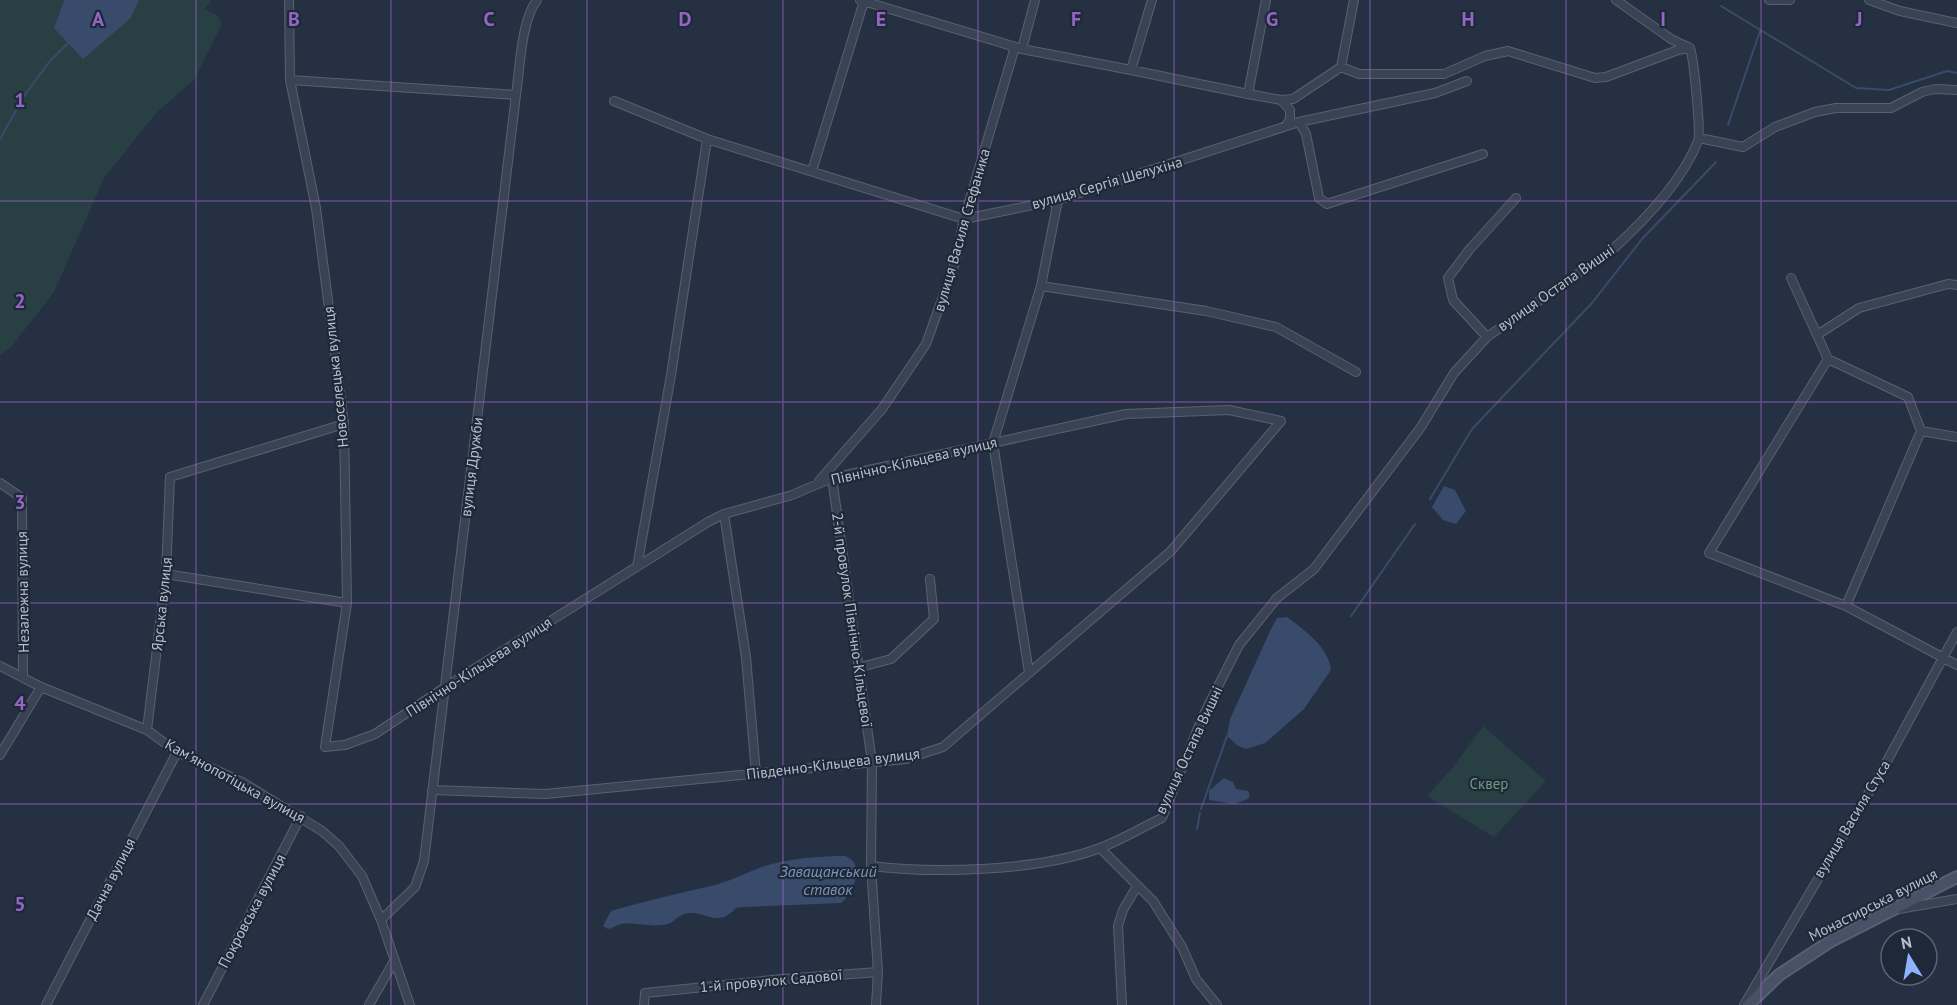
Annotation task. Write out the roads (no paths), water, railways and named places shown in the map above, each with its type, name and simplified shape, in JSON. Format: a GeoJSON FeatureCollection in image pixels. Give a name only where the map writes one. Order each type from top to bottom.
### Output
{"type":"FeatureCollection","features":[{"type":"Feature","properties":{"kind":"main road","name":"Монастирська вулиця"},"geometry":{"type":"LineString","coordinates":[[1746,1005],[1779,975],[1807,956],[1891,910],[1957,878]]}},
{"type":"Feature","properties":{"kind":"street","name":"Новоселецька вулиця"},"geometry":{"type":"LineString","coordinates":[[289,0],[290,80],[316,208],[344,424],[347,603],[326,747]]}},
{"type":"Feature","properties":{"kind":"street","name":"вулиця Дружби"},"geometry":{"type":"LineString","coordinates":[[381,920],[409,895],[419,879],[424,861],[447,686],[516,94],[527,22],[531,8],[537,0]]}},
{"type":"Feature","properties":{"kind":"street"},"geometry":{"type":"LineString","coordinates":[[1019,48],[1035,0]]}},
{"type":"Feature","properties":{"kind":"street"},"geometry":{"type":"LineString","coordinates":[[1131,70],[1152,0]]}},
{"type":"Feature","properties":{"kind":"street"},"geometry":{"type":"LineString","coordinates":[[1248,94],[1266,0]]}},
{"type":"Feature","properties":{"kind":"street"},"geometry":{"type":"LineString","coordinates":[[812,171],[861,1],[1019,48],[1281,100],[1298,96],[1341,67],[1354,0]]}},
{"type":"Feature","properties":{"kind":"street"},"geometry":{"type":"LineString","coordinates":[[1616,0],[1671,39],[1690,48]]}},
{"type":"Feature","properties":{"kind":"street"},"geometry":{"type":"LineString","coordinates":[[1769,0],[1790,0]]}},
{"type":"Feature","properties":{"kind":"street"},"geometry":{"type":"LineString","coordinates":[[1869,0],[1912,14],[1957,23]]}},
{"type":"Feature","properties":{"kind":"street","name":"вулиця Василя Стефаника"},"geometry":{"type":"LineString","coordinates":[[816,484],[882,409],[926,344],[956,263],[964,219],[1019,48]]}},
{"type":"Feature","properties":{"kind":"street"},"geometry":{"type":"LineString","coordinates":[[1341,67],[1359,74],[1444,74],[1485,56],[1517,51],[1595,78],[1606,77],[1678,50],[1690,48]]}},
{"type":"Feature","properties":{"kind":"street"},"geometry":{"type":"LineString","coordinates":[[1690,48],[1696,80],[1699,138],[1743,147],[1775,127],[1815,112],[1836,108],[1891,108],[1922,92],[1947,88],[1957,90]]}},
{"type":"Feature","properties":{"kind":"street"},"geometry":{"type":"LineString","coordinates":[[290,80],[516,94]]}},
{"type":"Feature","properties":{"kind":"street","name":"вулиця Сергія Шелухіна"},"geometry":{"type":"LineString","coordinates":[[614,101],[707,139],[812,171],[866,191],[964,219],[1058,200],[1299,122],[1435,93],[1467,81]]}},
{"type":"Feature","properties":{"kind":"street"},"geometry":{"type":"LineString","coordinates":[[1281,100],[1290,110],[1290,119],[1286,126]]}},
{"type":"Feature","properties":{"kind":"street"},"geometry":{"type":"LineString","coordinates":[[1299,122],[1306,134],[1319,198],[1327,204],[1483,154]]}},
{"type":"Feature","properties":{"kind":"street","name":"вулиця Остапа Вишні"},"geometry":{"type":"LineString","coordinates":[[871,866],[930,870],[1038,862],[1100,848],[1162,818],[1202,718],[1239,645],[1277,598],[1314,569],[1421,427],[1454,373],[1487,337],[1582,272],[1629,235],[1679,174],[1699,138]]}},
{"type":"Feature","properties":{"kind":"street"},"geometry":{"type":"LineString","coordinates":[[637,567],[671,375],[707,139]]}},
{"type":"Feature","properties":{"kind":"street","name":"вулиця Остапа Вишні"},"geometry":{"type":"LineString","coordinates":[[1487,337],[1453,300],[1448,278],[1469,250],[1516,198]]}},
{"type":"Feature","properties":{"kind":"street"},"geometry":{"type":"LineString","coordinates":[[1029,674],[993,443],[1041,286],[1058,200]]}},
{"type":"Feature","properties":{"kind":"street"},"geometry":{"type":"LineString","coordinates":[[1791,278],[1828,359],[1908,397],[1921,431],[1846,606]]}},
{"type":"Feature","properties":{"kind":"street"},"geometry":{"type":"LineString","coordinates":[[1817,335],[1860,308],[1875,302],[1948,284],[1957,285]]}},
{"type":"Feature","properties":{"kind":"street"},"geometry":{"type":"LineString","coordinates":[[1041,286],[1206,311],[1276,327],[1356,372]]}},
{"type":"Feature","properties":{"kind":"street"},"geometry":{"type":"LineString","coordinates":[[1828,359],[1709,553],[1846,606],[1957,665]]}},
{"type":"Feature","properties":{"kind":"street","name":"Північно-Кільцева вулиця"},"geometry":{"type":"LineString","coordinates":[[326,747],[345,746],[375,734],[447,686],[724,514],[792,495],[832,477],[1126,414],[1229,410],[1281,421]]}},
{"type":"Feature","properties":{"kind":"street","name":"Південно-Кільцева вулиця"},"geometry":{"type":"LineString","coordinates":[[432,790],[545,794],[906,759],[943,747],[1171,551],[1281,421]]}},
{"type":"Feature","properties":{"kind":"street","name":"Ярська вулиця"},"geometry":{"type":"LineString","coordinates":[[147,730],[166,574],[170,477],[344,424]]}},
{"type":"Feature","properties":{"kind":"street"},"geometry":{"type":"LineString","coordinates":[[1921,431],[1957,436]]}},
{"type":"Feature","properties":{"kind":"street","name":"2-й провулок Північно-Кільцевої"},"geometry":{"type":"LineString","coordinates":[[832,477],[861,667],[872,762],[871,866],[878,972]]}},
{"type":"Feature","properties":{"kind":"street","name":"Незалежна вулиця"},"geometry":{"type":"LineString","coordinates":[[0,483],[22,498],[23,677]]}},
{"type":"Feature","properties":{"kind":"street"},"geometry":{"type":"LineString","coordinates":[[724,514],[746,657],[756,774]]}},
{"type":"Feature","properties":{"kind":"street"},"geometry":{"type":"LineString","coordinates":[[166,574],[347,603]]}},
{"type":"Feature","properties":{"kind":"street"},"geometry":{"type":"LineString","coordinates":[[861,667],[891,659],[934,619],[930,579]]}},
{"type":"Feature","properties":{"kind":"street","name":"вулиця Василя Стуса"},"geometry":{"type":"LineString","coordinates":[[1746,1005],[1886,763],[1957,632]]}},
{"type":"Feature","properties":{"kind":"street","name":"Камʼянопотіцька вулиця"},"geometry":{"type":"LineString","coordinates":[[0,666],[41,687],[147,730],[177,752],[242,782],[302,816],[330,838],[362,876],[381,920],[393,963],[410,1005]]}},
{"type":"Feature","properties":{"kind":"street"},"geometry":{"type":"LineString","coordinates":[[0,755],[41,687]]}},
{"type":"Feature","properties":{"kind":"street","name":"Дачна вулиця"},"geometry":{"type":"LineString","coordinates":[[46,1005],[177,752]]}},
{"type":"Feature","properties":{"kind":"street","name":"Покровська вулиця"},"geometry":{"type":"LineString","coordinates":[[202,1005],[302,816]]}},
{"type":"Feature","properties":{"kind":"street"},"geometry":{"type":"LineString","coordinates":[[1100,848],[1158,910],[1182,947],[1196,979],[1217,1005]]}},
{"type":"Feature","properties":{"kind":"street"},"geometry":{"type":"LineString","coordinates":[[1122,1005],[1118,926],[1123,910],[1137,886]]}},
{"type":"Feature","properties":{"kind":"street"},"geometry":{"type":"LineString","coordinates":[[1891,910],[1957,899]]}},
{"type":"Feature","properties":{"kind":"street"},"geometry":{"type":"LineString","coordinates":[[369,1005],[393,963]]}},
{"type":"Feature","properties":{"kind":"street"},"geometry":{"type":"LineString","coordinates":[[876,1005],[878,972]]}},
{"type":"Feature","properties":{"kind":"street","name":"1-й провулок Садової"},"geometry":{"type":"LineString","coordinates":[[645,1005],[645,993],[783,978],[878,972]]}},
{"type":"Feature","properties":{"kind":"water"},"geometry":{"type":"Polygon","coordinates":[[[64,0],[139,0],[131,18],[83,59],[54,28],[64,0]]]}},
{"type":"Feature","properties":{"kind":"water"},"geometry":{"type":"Polygon","coordinates":[[[1444,486],[1455,490],[1466,511],[1456,524],[1443,520],[1432,507],[1444,486]]]}},
{"type":"Feature","properties":{"kind":"water"},"geometry":{"type":"Polygon","coordinates":[[[1287,617],[1308,633],[1321,647],[1331,670],[1304,709],[1265,743],[1246,749],[1227,736],[1230,719],[1277,618],[1287,617]]]}},
{"type":"Feature","properties":{"kind":"water"},"geometry":{"type":"Polygon","coordinates":[[[1224,778],[1233,782],[1236,789],[1248,791],[1250,795],[1248,799],[1234,804],[1209,800],[1209,791],[1224,778]]]}},
{"type":"Feature","properties":{"kind":"water","name":"Заващанський ставок"},"geometry":{"type":"Polygon","coordinates":[[[845,856],[852,860],[857,872],[850,893],[841,903],[743,907],[716,918],[691,913],[662,925],[621,924],[608,929],[603,926],[611,911],[722,883],[772,864],[808,858],[845,856]]]}},
{"type":"Feature","properties":{"kind":"waterway"},"geometry":{"type":"LineString","coordinates":[[1721,6],[1856,88],[1889,90],[1947,71],[1957,73]]}},
{"type":"Feature","properties":{"kind":"waterway"},"geometry":{"type":"LineString","coordinates":[[1728,125],[1760,31]]}},
{"type":"Feature","properties":{"kind":"waterway"},"geometry":{"type":"LineString","coordinates":[[0,139],[24,96],[50,61],[68,43]]}},
{"type":"Feature","properties":{"kind":"waterway"},"geometry":{"type":"LineString","coordinates":[[1430,499],[1472,429],[1592,303],[1642,239],[1716,162]]}},
{"type":"Feature","properties":{"kind":"waterway"},"geometry":{"type":"LineString","coordinates":[[1351,616],[1415,524]]}},
{"type":"Feature","properties":{"kind":"waterway"},"geometry":{"type":"LineString","coordinates":[[1201,809],[1227,736]]}},
{"type":"Feature","properties":{"kind":"waterway"},"geometry":{"type":"LineString","coordinates":[[1197,829],[1200,813]]}},
{"type":"Feature","properties":{"kind":"park label","name":"Сквер"},"geometry":{"type":"Point","coordinates":[1489,784]}}]}
